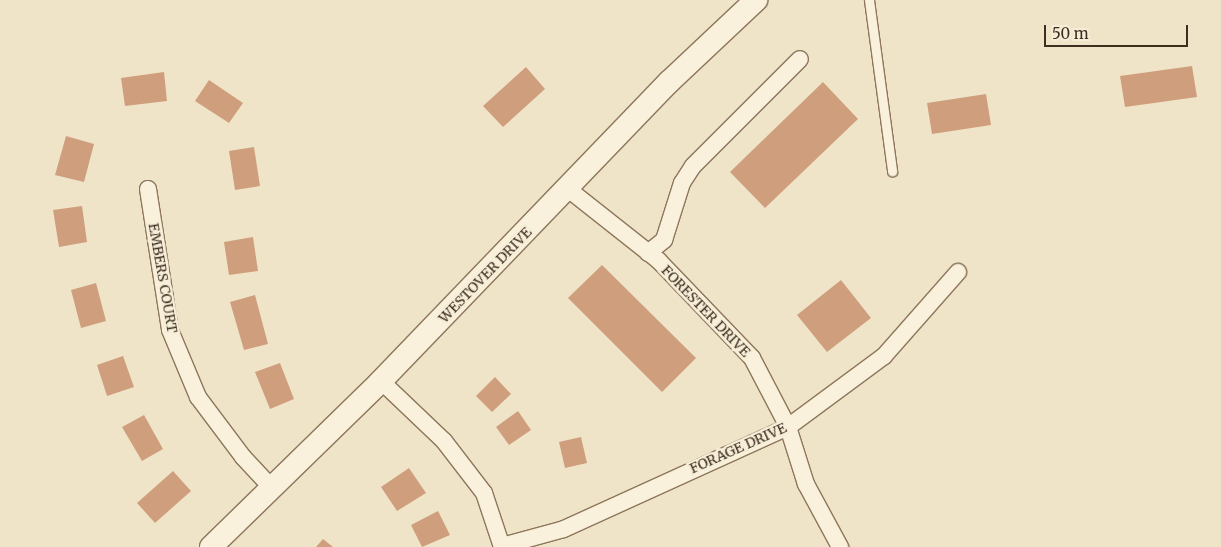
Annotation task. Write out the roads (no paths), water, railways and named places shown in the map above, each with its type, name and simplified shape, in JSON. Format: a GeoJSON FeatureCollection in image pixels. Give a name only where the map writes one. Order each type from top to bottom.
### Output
{"type":"FeatureCollection","features":[{"type":"Feature","properties":{"kind":"street","name":"WESTOVER DRIVE"},"geometry":{"type":"LineString","coordinates":[[212,547],[270,486],[381,381],[669,82],[756,0]]}},
{"type":"Feature","properties":{"kind":"street"},"geometry":{"type":"LineString","coordinates":[[648,253],[664,240],[682,183],[693,166],[800,59]]}},
{"type":"Feature","properties":{"kind":"street","name":"EMBERS COURT"},"geometry":{"type":"LineString","coordinates":[[148,189],[170,330],[198,397],[243,457],[270,486]]}},
{"type":"Feature","properties":{"kind":"street","name":"FORESTER DRIVE"},"geometry":{"type":"LineString","coordinates":[[568,189],[648,253],[752,358],[788,427],[806,484],[840,547]]}},
{"type":"Feature","properties":{"kind":"street","name":"FORAGE DRIVE"},"geometry":{"type":"LineString","coordinates":[[502,546],[564,529],[788,427],[884,356],[958,272]]}},
{"type":"Feature","properties":{"kind":"street"},"geometry":{"type":"LineString","coordinates":[[381,381],[444,441],[484,492],[502,546]]}},
{"type":"Feature","properties":{"kind":"lane"},"geometry":{"type":"LineString","coordinates":[[869,0],[892,170]]}}]}
